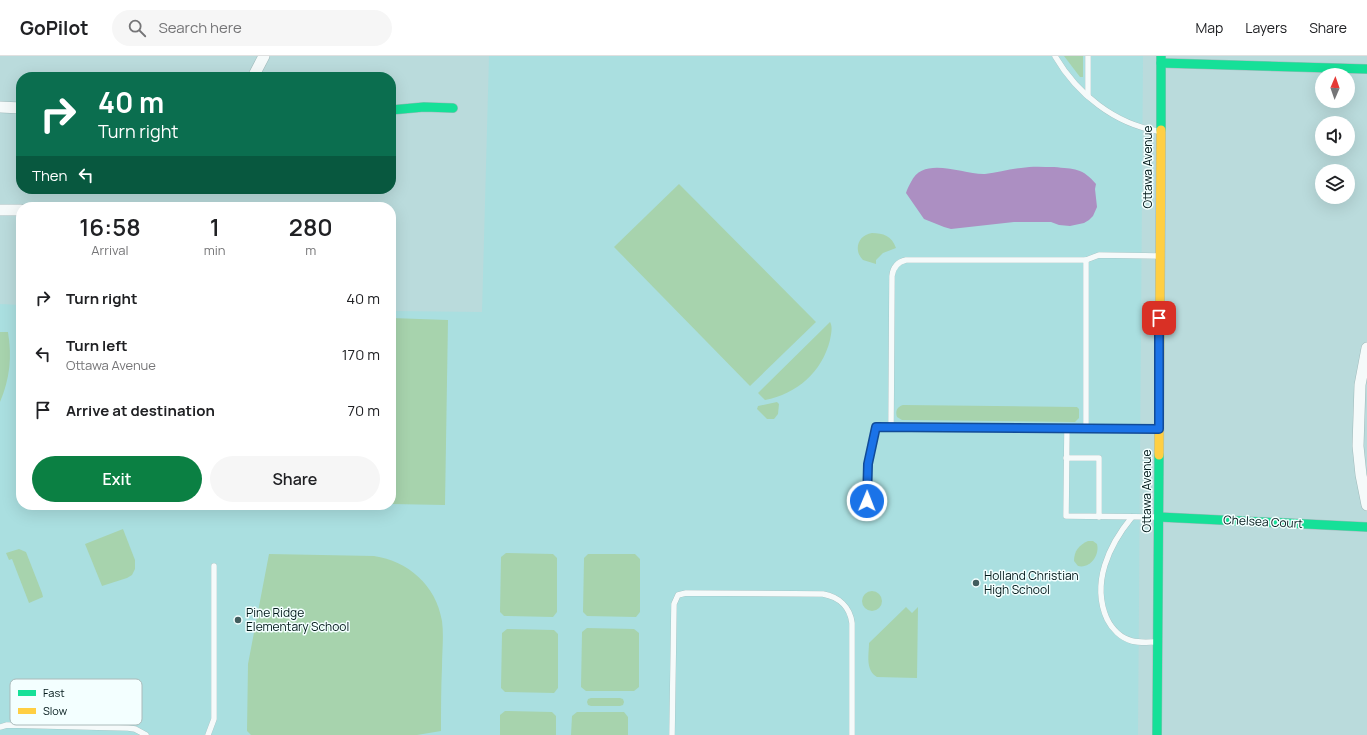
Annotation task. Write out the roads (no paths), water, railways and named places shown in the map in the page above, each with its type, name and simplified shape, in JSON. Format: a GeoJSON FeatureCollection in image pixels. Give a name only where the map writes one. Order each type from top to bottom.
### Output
{"type":"FeatureCollection","features":[{"type":"Feature","properties":{"kind":"street"},"geometry":{"type":"LineString","coordinates":[[256,72],[264,56]]}},
{"type":"Feature","properties":{"kind":"street"},"geometry":{"type":"LineString","coordinates":[[1161,59],[1324,68],[1325,56]]}},
{"type":"Feature","properties":{"kind":"street","name":"Ottawa Avenue"},"geometry":{"type":"LineString","coordinates":[[1157,735],[1161,59]]}},
{"type":"Feature","properties":{"kind":"street"},"geometry":{"type":"LineString","coordinates":[[1355,69],[1367,69]]}},
{"type":"Feature","properties":{"kind":"street"},"geometry":{"type":"LineString","coordinates":[[0,107],[16,108]]}},
{"type":"Feature","properties":{"kind":"street"},"geometry":{"type":"LineString","coordinates":[[396,110],[424,107],[453,108]]}},
{"type":"Feature","properties":{"kind":"street"},"geometry":{"type":"LineString","coordinates":[[0,210],[16,210]]}},
{"type":"Feature","properties":{"kind":"street"},"geometry":{"type":"LineString","coordinates":[[1367,348],[1360,385],[1358,446],[1361,475],[1367,505]]}},
{"type":"Feature","properties":{"kind":"street","name":"Chelsea Court"},"geometry":{"type":"LineString","coordinates":[[1158,517],[1367,527]]}},
{"type":"Feature","properties":{"kind":"lane"},"geometry":{"type":"LineString","coordinates":[[1055,56],[1065,71],[1088,96],[1111,114],[1145,129],[1160,131]]}},
{"type":"Feature","properties":{"kind":"lane"},"geometry":{"type":"LineString","coordinates":[[1088,56],[1088,96]]}},
{"type":"Feature","properties":{"kind":"lane"},"geometry":{"type":"LineString","coordinates":[[891,427],[892,276],[894,268],[899,262],[906,260],[1086,260],[1099,255],[1160,256]]}},
{"type":"Feature","properties":{"kind":"lane"},"geometry":{"type":"LineString","coordinates":[[1086,260],[1086,428]]}},
{"type":"Feature","properties":{"kind":"lane"},"geometry":{"type":"LineString","coordinates":[[867,501],[868,464],[876,427],[1159,429]]}},
{"type":"Feature","properties":{"kind":"lane"},"geometry":{"type":"LineString","coordinates":[[1067,428],[1066,516],[1158,517]]}},
{"type":"Feature","properties":{"kind":"lane"},"geometry":{"type":"LineString","coordinates":[[1066,458],[1099,458],[1099,517]]}},
{"type":"Feature","properties":{"kind":"lane"},"geometry":{"type":"LineString","coordinates":[[1132,517],[1116,538],[1108,556],[1101,582],[1101,599],[1109,622],[1118,633],[1132,640],[1158,642]]}},
{"type":"Feature","properties":{"kind":"lane"},"geometry":{"type":"LineString","coordinates":[[208,735],[214,719],[214,566]]}},
{"type":"Feature","properties":{"kind":"lane"},"geometry":{"type":"LineString","coordinates":[[672,735],[674,604],[678,595],[686,593],[823,594],[832,596],[839,600],[847,609],[852,623],[852,735]]}},
{"type":"Feature","properties":{"kind":"lane"},"geometry":{"type":"LineString","coordinates":[[0,727],[7,725],[128,728],[135,729],[146,735]]}},
{"type":"Feature","properties":{"kind":"place","name":"Holland Christian High School"},"geometry":{"type":"Point","coordinates":[976,583]}},
{"type":"Feature","properties":{"kind":"place","name":"Pine Ridge Elementary School"},"geometry":{"type":"Point","coordinates":[238,620]}}]}
